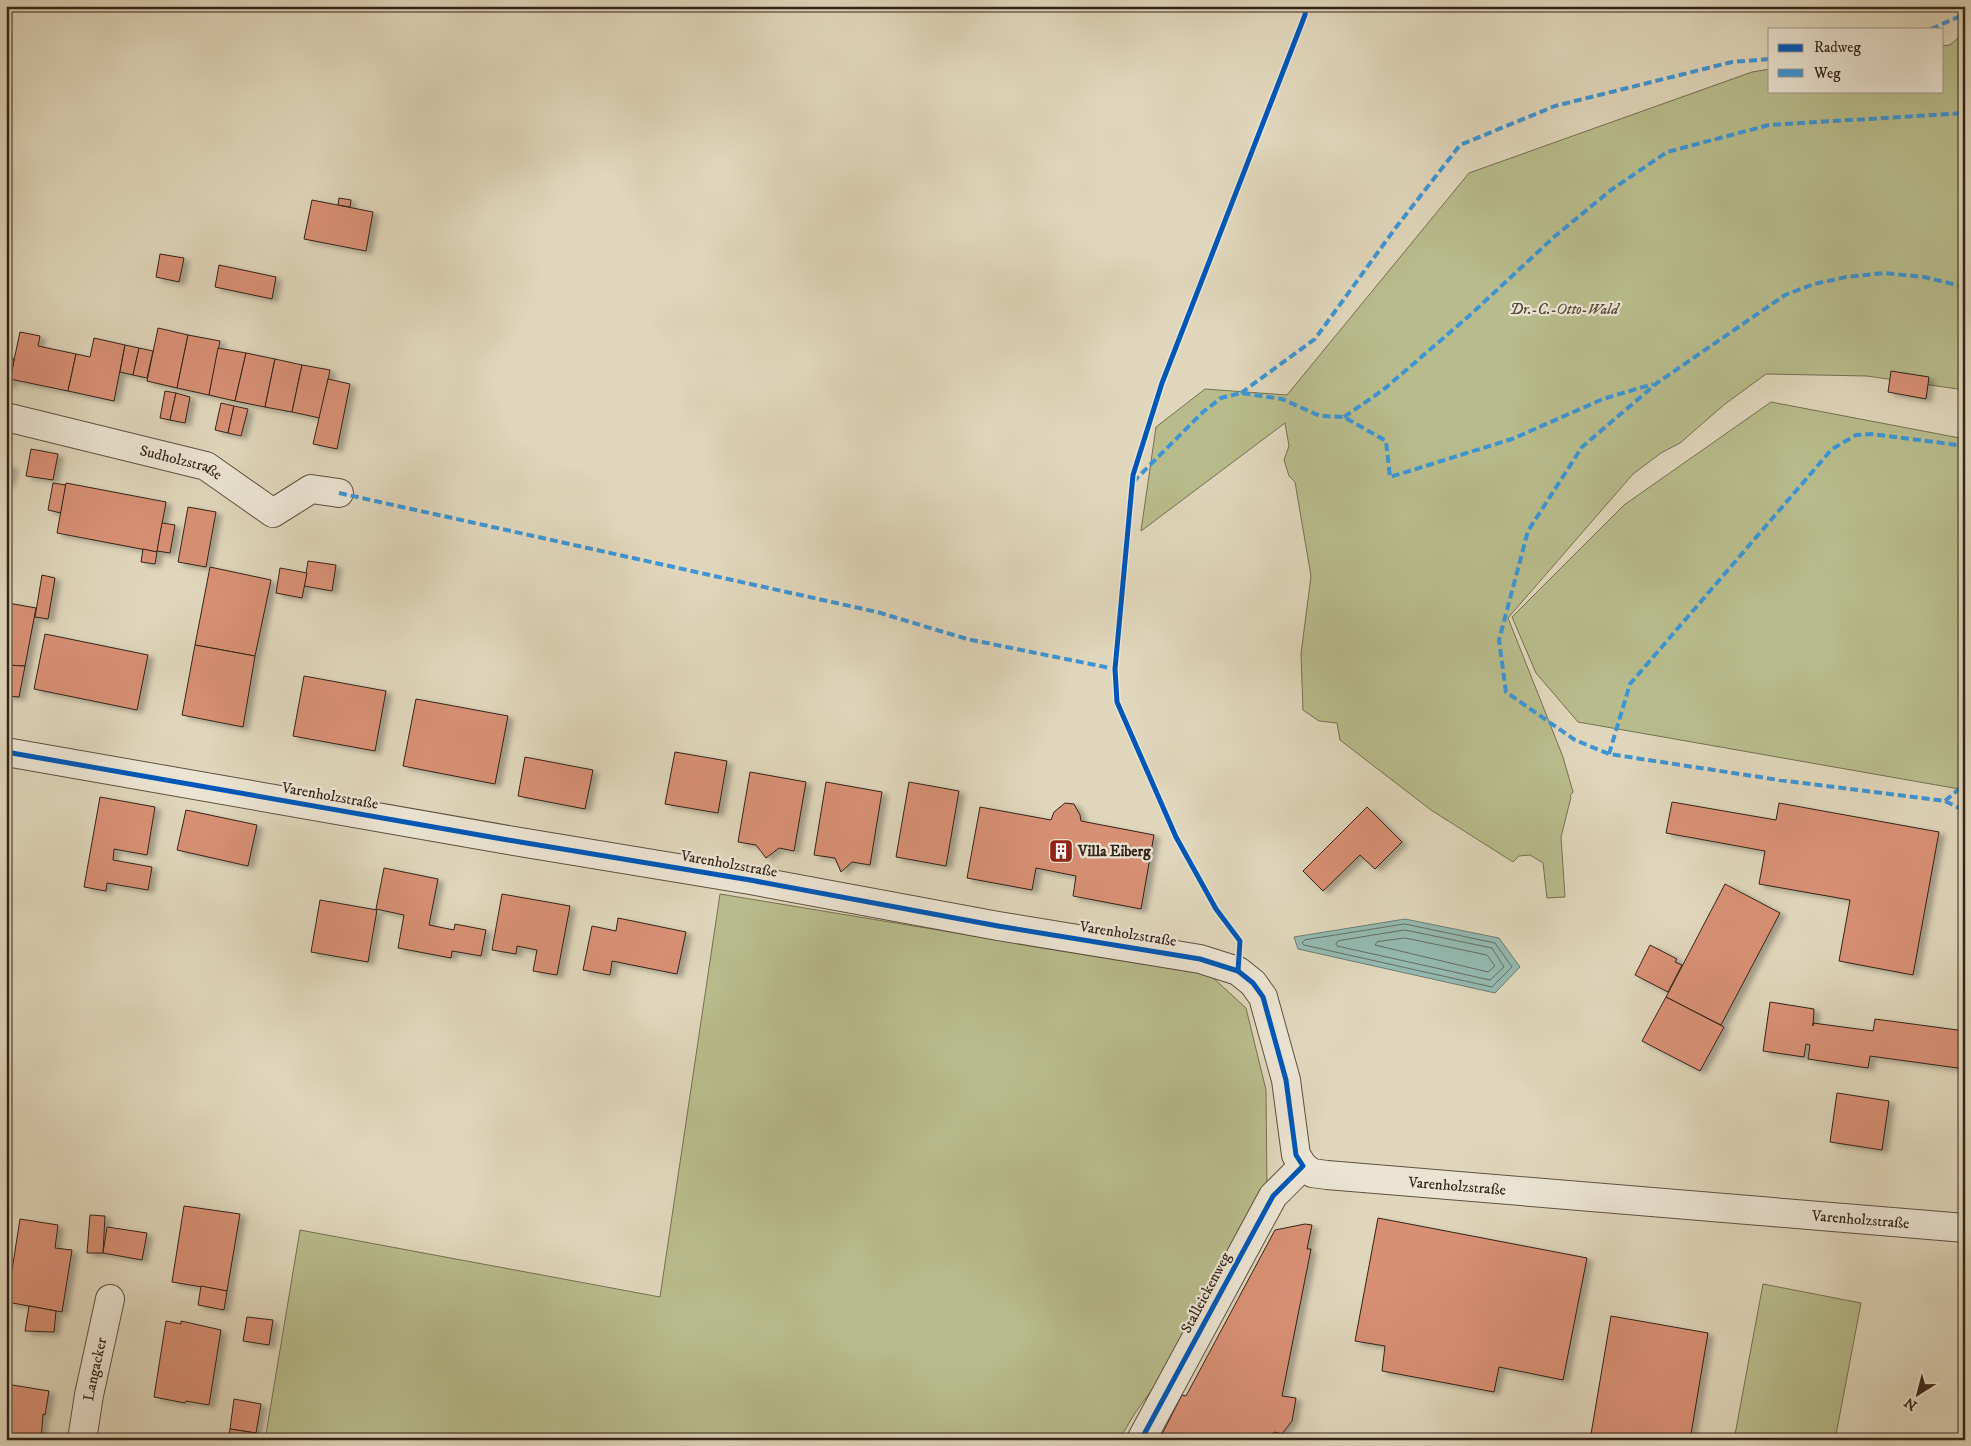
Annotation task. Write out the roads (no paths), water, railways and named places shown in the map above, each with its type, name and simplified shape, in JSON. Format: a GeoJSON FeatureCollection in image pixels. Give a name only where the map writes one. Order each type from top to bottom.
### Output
{"type":"FeatureCollection","features":[{"type":"Feature","properties":{"kind":"street","name":"Sudholzstraße"},"geometry":{"type":"LineString","coordinates":[[6,417],[206,466],[273,513],[311,489],[339,493]]}},
{"type":"Feature","properties":{"kind":"street","name":"Varenholzstraße"},"geometry":{"type":"LineString","coordinates":[[6,752],[508,840],[750,880],[998,926],[1200,959],[1238,971],[1253,983],[1263,997],[1286,1080],[1296,1155],[1303,1166],[1312,1172],[1327,1175],[1965,1228]]}},
{"type":"Feature","properties":{"kind":"street","name":"Stalleickenweg"},"geometry":{"type":"LineString","coordinates":[[1141,1440],[1273,1196],[1303,1166]]}},
{"type":"Feature","properties":{"kind":"street","name":"Langacker"},"geometry":{"type":"LineString","coordinates":[[82,1440],[110,1299]]}},
{"type":"Feature","properties":{"kind":"water"},"geometry":{"type":"Polygon","coordinates":[[[1405,919],[1499,938],[1520,967],[1495,993],[1298,949],[1294,937],[1405,919]]]}},
{"type":"Feature","properties":{"kind":"place","name":"Villa Eiberg"},"geometry":{"type":"Point","coordinates":[1061,851]}},
{"type":"Feature","properties":{"kind":"park label","name":"Dr.-C.-Otto-Wald"},"geometry":{"type":"Point","coordinates":[1564,309]}}]}
